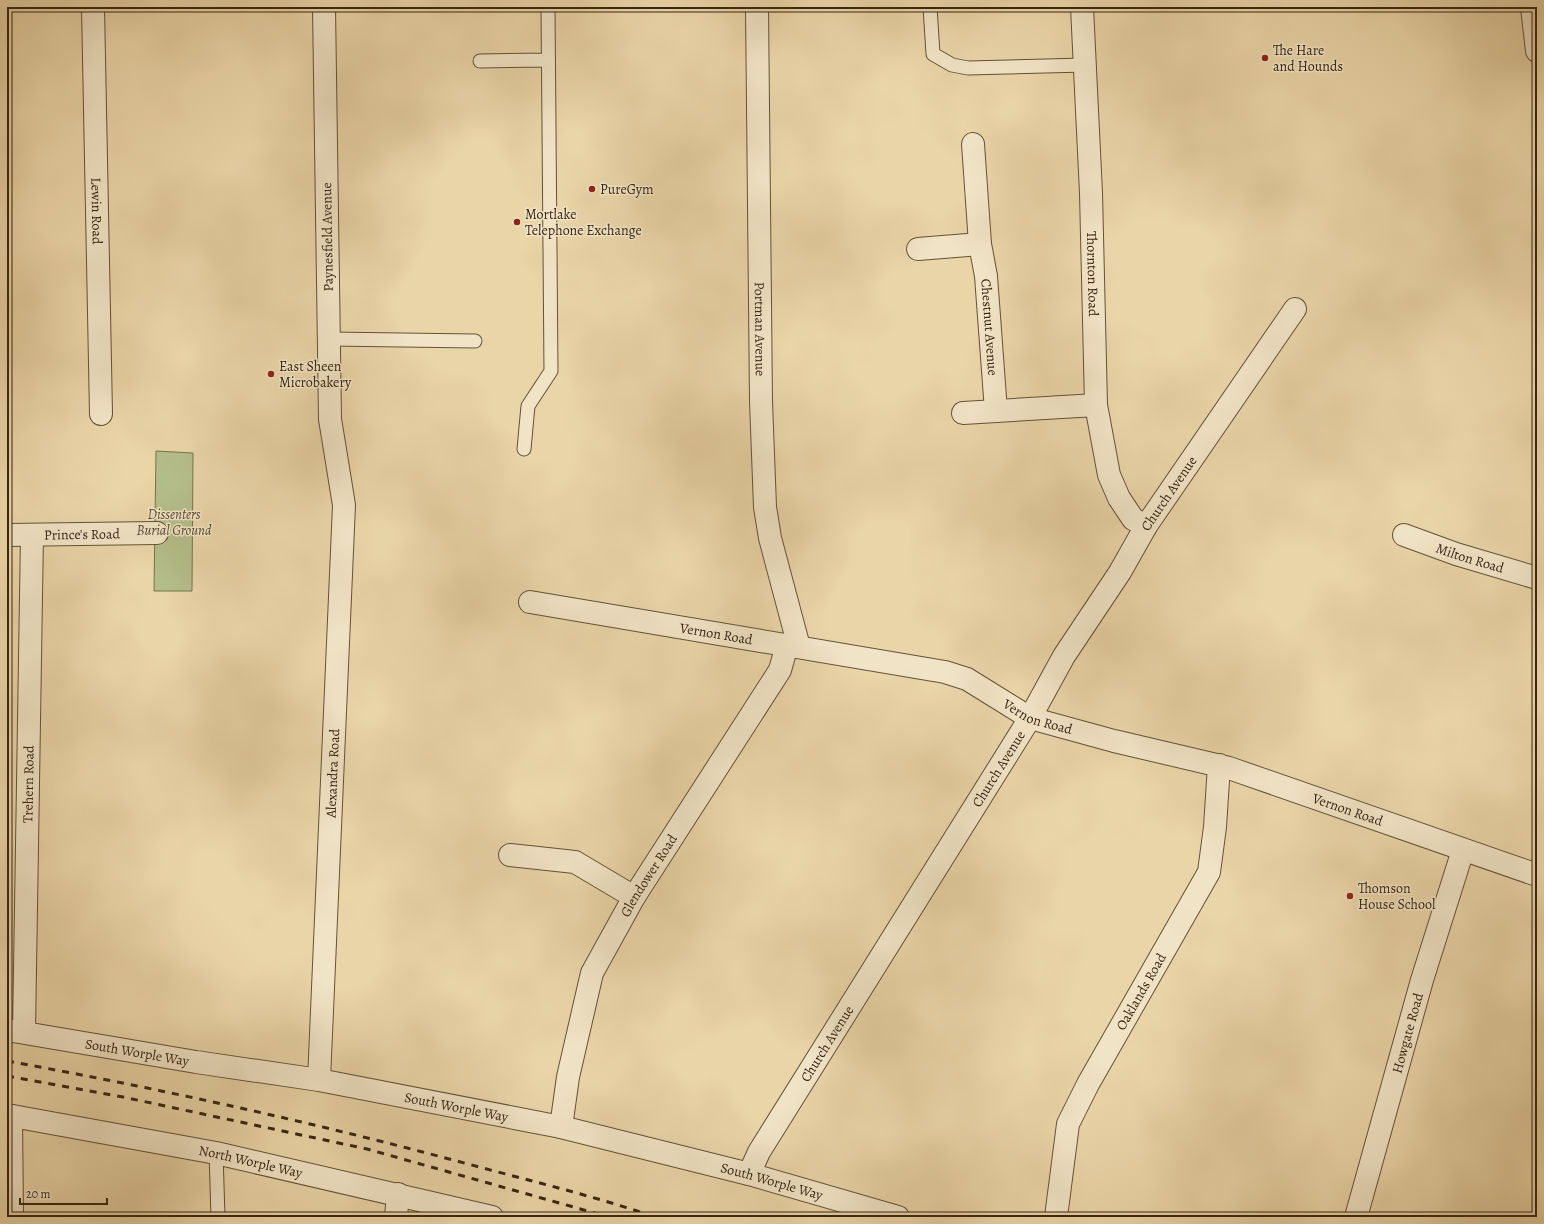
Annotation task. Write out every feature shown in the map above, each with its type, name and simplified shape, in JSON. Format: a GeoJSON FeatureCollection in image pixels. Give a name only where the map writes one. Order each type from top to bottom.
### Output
{"type":"FeatureCollection","features":[{"type":"Feature","properties":{"kind":"street","name":"Lewin Road"},"geometry":{"type":"LineString","coordinates":[[93,7],[101,414]]}},
{"type":"Feature","properties":{"kind":"street","name":"Paynesfield Avenue"},"geometry":{"type":"LineString","coordinates":[[324,7],[330,419],[338,467]]}},
{"type":"Feature","properties":{"kind":"street","name":"Portman Avenue"},"geometry":{"type":"LineString","coordinates":[[757,7],[761,402],[765,507],[770,538],[793,646]]}},
{"type":"Feature","properties":{"kind":"street","name":"Thornton Road"},"geometry":{"type":"LineString","coordinates":[[1082,7],[1096,406],[1109,475],[1119,498],[1133,519],[1146,526]]}},
{"type":"Feature","properties":{"kind":"street"},"geometry":{"type":"LineString","coordinates":[[1532,7],[1537,51]]}},
{"type":"Feature","properties":{"kind":"street","name":"Chestnut Avenue"},"geometry":{"type":"LineString","coordinates":[[973,144],[980,244],[986,276],[996,411]]}},
{"type":"Feature","properties":{"kind":"street"},"geometry":{"type":"LineString","coordinates":[[918,249],[980,244]]}},
{"type":"Feature","properties":{"kind":"street","name":"Church Avenue"},"geometry":{"type":"LineString","coordinates":[[749,1174],[759,1152],[1030,718],[1064,656],[1120,572],[1146,526],[1295,309]]}},
{"type":"Feature","properties":{"kind":"street"},"geometry":{"type":"LineString","coordinates":[[963,413],[1096,406]]}},
{"type":"Feature","properties":{"kind":"street","name":"Alexandra Road"},"geometry":{"type":"LineString","coordinates":[[319,1080],[344,505],[338,467]]}},
{"type":"Feature","properties":{"kind":"street","name":"Prince's Road"},"geometry":{"type":"LineString","coordinates":[[7,535],[158,533]]}},
{"type":"Feature","properties":{"kind":"street","name":"Trehern Road"},"geometry":{"type":"LineString","coordinates":[[15,1031],[32,535]]}},
{"type":"Feature","properties":{"kind":"street","name":"Milton Road"},"geometry":{"type":"LineString","coordinates":[[1404,535],[1456,554],[1537,578]]}},
{"type":"Feature","properties":{"kind":"street","name":"Vernon Road"},"geometry":{"type":"LineString","coordinates":[[530,602],[945,672],[967,679],[1030,718],[1114,741],[1219,765],[1537,875]]}},
{"type":"Feature","properties":{"kind":"street","name":"Glendower Road"},"geometry":{"type":"LineString","coordinates":[[561,1126],[568,1077],[592,973],[634,897],[780,670],[793,646]]}},
{"type":"Feature","properties":{"kind":"street","name":"Oaklands Road"},"geometry":{"type":"LineString","coordinates":[[1056,1217],[1068,1124],[1088,1084],[1209,872],[1215,827],[1219,765]]}},
{"type":"Feature","properties":{"kind":"street","name":"Howgate Road"},"geometry":{"type":"LineString","coordinates":[[1356,1217],[1422,980],[1463,850]]}},
{"type":"Feature","properties":{"kind":"street"},"geometry":{"type":"LineString","coordinates":[[510,855],[575,862],[634,897]]}},
{"type":"Feature","properties":{"kind":"street","name":"South Worple Way"},"geometry":{"type":"LineString","coordinates":[[15,1031],[196,1062],[319,1080],[561,1126],[749,1174],[898,1217]]}},
{"type":"Feature","properties":{"kind":"street"},"geometry":{"type":"LineString","coordinates":[[9,1116],[12,1217]]}},
{"type":"Feature","properties":{"kind":"street","name":"North Worple Way"},"geometry":{"type":"LineString","coordinates":[[9,1116],[216,1153],[492,1217]]}},
{"type":"Feature","properties":{"kind":"street"},"geometry":{"type":"LineString","coordinates":[[396,1217],[398,1194]]}},
{"type":"Feature","properties":{"kind":"lane"},"geometry":{"type":"LineString","coordinates":[[524,449],[528,406],[551,371],[548,7]]}},
{"type":"Feature","properties":{"kind":"lane"},"geometry":{"type":"LineString","coordinates":[[930,7],[933,54],[952,65],[968,68],[1085,65]]}},
{"type":"Feature","properties":{"kind":"lane"},"geometry":{"type":"LineString","coordinates":[[480,61],[548,60]]}},
{"type":"Feature","properties":{"kind":"lane"},"geometry":{"type":"LineString","coordinates":[[328,339],[475,341]]}},
{"type":"Feature","properties":{"kind":"lane"},"geometry":{"type":"LineString","coordinates":[[216,1153],[218,1217]]}},
{"type":"Feature","properties":{"kind":"green space","name":"Dissenters Burial Ground"},"geometry":{"type":"Polygon","coordinates":[[[156,451],[193,453],[192,591],[154,591],[156,451]]]}},
{"type":"Feature","properties":{"kind":"railway"},"geometry":{"type":"LineString","coordinates":[[7,1061],[181,1095],[296,1121],[411,1149],[562,1189],[655,1217]]}},
{"type":"Feature","properties":{"kind":"railway"},"geometry":{"type":"LineString","coordinates":[[7,1076],[123,1097],[367,1149],[609,1217]]}},
{"type":"Feature","properties":{"kind":"place","name":"The Hare and Hounds"},"geometry":{"type":"Point","coordinates":[1265,58]}},
{"type":"Feature","properties":{"kind":"place","name":"PureGym"},"geometry":{"type":"Point","coordinates":[592,189]}},
{"type":"Feature","properties":{"kind":"place","name":"Mortlake Telephone Exchange"},"geometry":{"type":"Point","coordinates":[517,222]}},
{"type":"Feature","properties":{"kind":"place","name":"East Sheen Microbakery"},"geometry":{"type":"Point","coordinates":[271,374]}},
{"type":"Feature","properties":{"kind":"place","name":"Thomson House School"},"geometry":{"type":"Point","coordinates":[1350,896]}}]}
